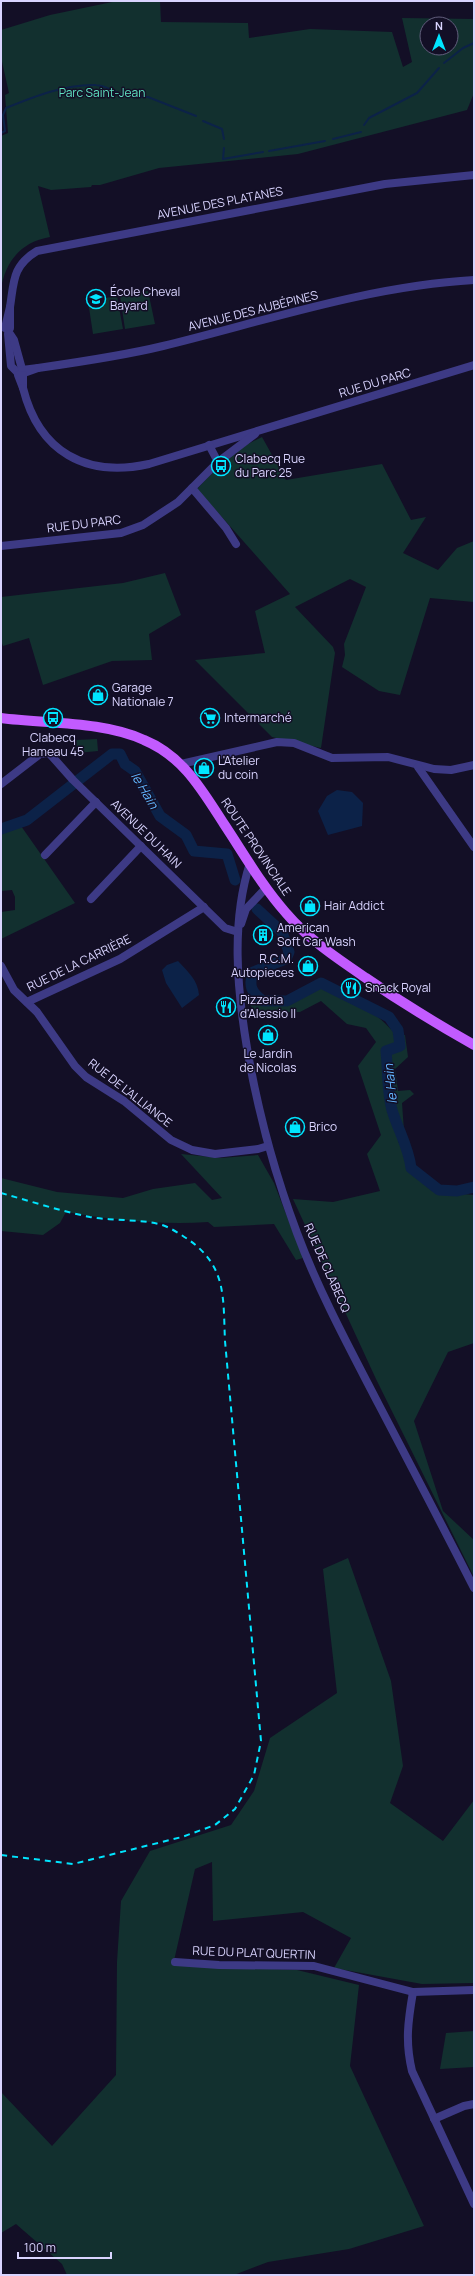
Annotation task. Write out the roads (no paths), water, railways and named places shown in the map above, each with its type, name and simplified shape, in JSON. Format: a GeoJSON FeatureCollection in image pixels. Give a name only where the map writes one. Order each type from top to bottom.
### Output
{"type":"FeatureCollection","features":[{"type":"Feature","properties":{"kind":"main road","name":"ROUTE PROVINCIALE"},"geometry":{"type":"LineString","coordinates":[[1,718],[98,728],[129,734],[145,740],[167,752],[194,776],[266,888],[287,914],[329,953],[424,1017],[474,1045]]}},
{"type":"Feature","properties":{"kind":"street","name":"AVENUE DES PLATANES"},"geometry":{"type":"LineString","coordinates":[[23,388],[21,372],[11,366],[6,331],[10,307],[11,285],[18,269],[29,256],[44,250],[385,184],[474,175]]}},
{"type":"Feature","properties":{"kind":"street","name":"AVENUE DES AUBÉPINES"},"geometry":{"type":"LineString","coordinates":[[21,372],[128,354],[343,301],[432,282],[474,280]]}},
{"type":"Feature","properties":{"kind":"street","name":"RUE DU PARC"},"geometry":{"type":"LineString","coordinates":[[23,388],[33,418],[42,434],[54,446],[73,459],[89,464],[118,469],[134,468],[474,365]]}},
{"type":"Feature","properties":{"kind":"street","name":"RUE DU PARC"},"geometry":{"type":"LineString","coordinates":[[1,546],[121,533],[143,525],[164,513],[218,462],[259,431]]}},
{"type":"Feature","properties":{"kind":"street"},"geometry":{"type":"LineString","coordinates":[[209,445],[218,462]]}},
{"type":"Feature","properties":{"kind":"street"},"geometry":{"type":"LineString","coordinates":[[192,488],[226,528],[236,544]]}},
{"type":"Feature","properties":{"kind":"street"},"geometry":{"type":"LineString","coordinates":[[181,764],[277,742],[294,744],[332,758],[388,757],[418,767],[451,770],[474,764]]}},
{"type":"Feature","properties":{"kind":"street","name":"AVENUE DU HAIN"},"geometry":{"type":"LineString","coordinates":[[1,784],[40,754],[50,752],[73,780],[204,908],[228,930],[238,932]]}},
{"type":"Feature","properties":{"kind":"street"},"geometry":{"type":"LineString","coordinates":[[418,767],[474,847]]}},
{"type":"Feature","properties":{"kind":"street"},"geometry":{"type":"LineString","coordinates":[[45,855],[96,802]]}},
{"type":"Feature","properties":{"kind":"street"},"geometry":{"type":"LineString","coordinates":[[91,899],[142,846]]}},
{"type":"Feature","properties":{"kind":"street","name":"RUE DE CLABECQ"},"geometry":{"type":"LineString","coordinates":[[250,863],[240,905],[238,932],[242,1018],[255,1094],[268,1146],[288,1208],[316,1278],[474,1588]]}},
{"type":"Feature","properties":{"kind":"street","name":"RUE DE CLABECQ"},"geometry":{"type":"LineString","coordinates":[[238,932],[246,909],[266,888]]}},
{"type":"Feature","properties":{"kind":"street","name":"RUE DE LA CARRIÈRE"},"geometry":{"type":"LineString","coordinates":[[27,1002],[120,959],[204,908]]}},
{"type":"Feature","properties":{"kind":"street","name":"RUE DE L'ALLIANCE"},"geometry":{"type":"LineString","coordinates":[[1,966],[14,990],[38,1012],[75,1066],[93,1081],[124,1101],[171,1140],[192,1150],[215,1154],[258,1150],[268,1146]]}},
{"type":"Feature","properties":{"kind":"street","name":"RUE DU PLAT QUERTIN"},"geometry":{"type":"LineString","coordinates":[[175,1962],[218,1966],[314,1966],[413,1992],[474,1990]]}},
{"type":"Feature","properties":{"kind":"street"},"geometry":{"type":"LineString","coordinates":[[413,1992],[408,2020],[407,2050],[412,2071],[474,2204]]}},
{"type":"Feature","properties":{"kind":"street"},"geometry":{"type":"LineString","coordinates":[[434,2119],[464,2106],[474,2104]]}},
{"type":"Feature","properties":{"kind":"water"},"geometry":{"type":"Polygon","coordinates":[[[337,790],[352,792],[363,803],[362,826],[328,835],[318,811],[327,796],[337,790]]]}},
{"type":"Feature","properties":{"kind":"water"},"geometry":{"type":"Polygon","coordinates":[[[178,961],[195,981],[199,995],[182,1008],[166,983],[162,970],[167,965],[178,961]]]}},
{"type":"Feature","properties":{"kind":"waterway"},"geometry":{"type":"LineString","coordinates":[[444,63],[463,48],[474,43]]}},
{"type":"Feature","properties":{"kind":"waterway"},"geometry":{"type":"LineString","coordinates":[[364,125],[369,118],[417,93],[439,68]]}},
{"type":"Feature","properties":{"kind":"waterway"},"geometry":{"type":"LineString","coordinates":[[1,133],[5,131],[3,115],[6,108],[50,92],[84,85],[99,85],[125,96]]}},
{"type":"Feature","properties":{"kind":"waterway"},"geometry":{"type":"LineString","coordinates":[[138,97],[148,97],[196,116]]}},
{"type":"Feature","properties":{"kind":"waterway"},"geometry":{"type":"LineString","coordinates":[[203,121],[222,129],[224,139]]}},
{"type":"Feature","properties":{"kind":"waterway"},"geometry":{"type":"LineString","coordinates":[[333,139],[361,132]]}},
{"type":"Feature","properties":{"kind":"waterway"},"geometry":{"type":"LineString","coordinates":[[269,151],[325,141]]}},
{"type":"Feature","properties":{"kind":"waterway"},"geometry":{"type":"LineString","coordinates":[[224,148],[223,159],[263,152]]}},
{"type":"Feature","properties":{"kind":"waterway","name":"le Hain"},"geometry":{"type":"LineString","coordinates":[[1,829],[27,820],[112,754],[120,754],[125,764],[135,771],[160,816],[186,835],[194,851],[227,854],[235,880]]}},
{"type":"Feature","properties":{"kind":"waterway","name":"le Hain"},"geometry":{"type":"LineString","coordinates":[[257,909],[282,932],[289,952],[286,959],[253,972],[251,985],[256,995],[263,1001],[287,1001],[321,983],[389,1017],[398,1030],[400,1046],[386,1051],[389,1096],[394,1117],[406,1146],[411,1168],[439,1190],[457,1191],[474,1187]]}},
{"type":"Feature","properties":{"kind":"railway"},"geometry":{"type":"LineString","coordinates":[[1,1193],[90,1217],[142,1221],[163,1225],[182,1235],[201,1250],[217,1272],[223,1297],[225,1341],[261,1741],[254,1775],[235,1809],[215,1825],[182,1837],[73,1864],[1,1855]]}},
{"type":"Feature","properties":{"kind":"place","name":"École Cheval Bayard"},"geometry":{"type":"Point","coordinates":[96,299]}},
{"type":"Feature","properties":{"kind":"place","name":"Clabecq Rue du Parc 25"},"geometry":{"type":"Point","coordinates":[221,466]}},
{"type":"Feature","properties":{"kind":"place","name":"Garage Nationale 7"},"geometry":{"type":"Point","coordinates":[98,695]}},
{"type":"Feature","properties":{"kind":"place","name":"Clabecq Hameau 45"},"geometry":{"type":"Point","coordinates":[53,718]}},
{"type":"Feature","properties":{"kind":"place","name":"Intermarché"},"geometry":{"type":"Point","coordinates":[210,718]}},
{"type":"Feature","properties":{"kind":"place","name":"L'Atelier du coin"},"geometry":{"type":"Point","coordinates":[204,768]}},
{"type":"Feature","properties":{"kind":"place","name":"Hair Addict"},"geometry":{"type":"Point","coordinates":[310,906]}},
{"type":"Feature","properties":{"kind":"place","name":"American Soft Car Wash"},"geometry":{"type":"Point","coordinates":[263,935]}},
{"type":"Feature","properties":{"kind":"place","name":"R.C.M. Autopieces"},"geometry":{"type":"Point","coordinates":[308,966]}},
{"type":"Feature","properties":{"kind":"place","name":"Snack Royal"},"geometry":{"type":"Point","coordinates":[351,988]}},
{"type":"Feature","properties":{"kind":"place","name":"Pizzeria d'Alessio II"},"geometry":{"type":"Point","coordinates":[226,1007]}},
{"type":"Feature","properties":{"kind":"place","name":"Le Jardin de Nicolas"},"geometry":{"type":"Point","coordinates":[268,1035]}},
{"type":"Feature","properties":{"kind":"place","name":"Brico"},"geometry":{"type":"Point","coordinates":[295,1127]}},
{"type":"Feature","properties":{"kind":"park label","name":"Parc Saint-Jean"},"geometry":{"type":"Point","coordinates":[102,93]}}]}
